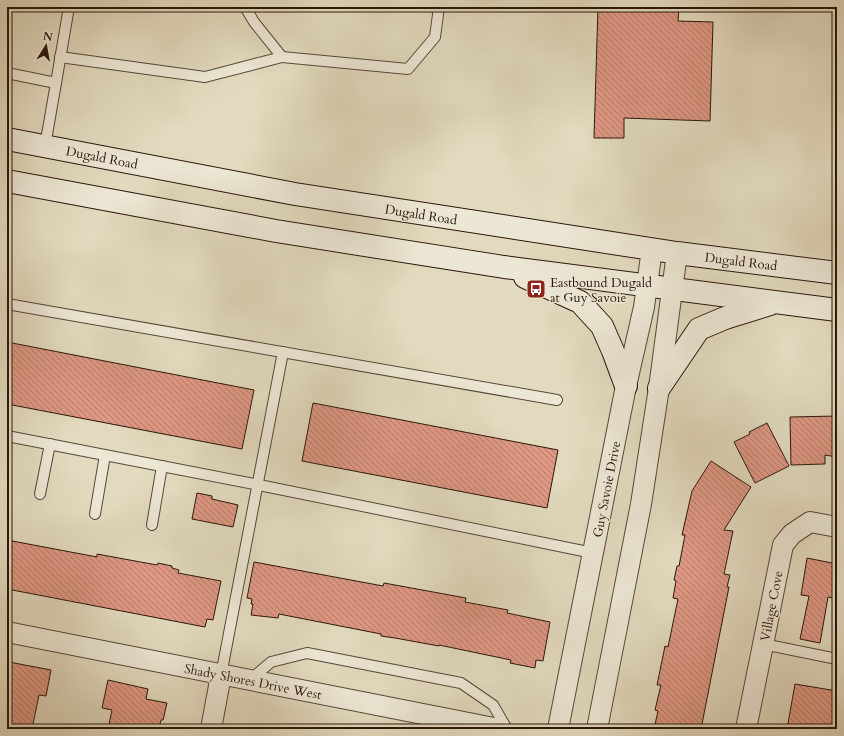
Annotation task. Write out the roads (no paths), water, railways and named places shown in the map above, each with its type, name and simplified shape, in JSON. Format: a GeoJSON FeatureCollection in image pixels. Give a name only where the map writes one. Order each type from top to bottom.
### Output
{"type":"FeatureCollection","features":[{"type":"Feature","properties":{"kind":"main road","name":"Dugald Road"},"geometry":{"type":"LineString","coordinates":[[7,139],[295,194],[677,253],[837,273]]}},
{"type":"Feature","properties":{"kind":"main road"},"geometry":{"type":"LineString","coordinates":[[7,181],[276,231],[504,267],[837,310]]}},
{"type":"Feature","properties":{"kind":"main road"},"geometry":{"type":"LineString","coordinates":[[504,267],[580,302],[602,326],[626,386]]}},
{"type":"Feature","properties":{"kind":"main road"},"geometry":{"type":"LineString","coordinates":[[659,388],[699,329],[725,318],[777,302]]}},
{"type":"Feature","properties":{"kind":"street","name":"Guy Savoie Drive"},"geometry":{"type":"LineString","coordinates":[[558,729],[626,386],[644,307],[652,249]]}},
{"type":"Feature","properties":{"kind":"street"},"geometry":{"type":"LineString","coordinates":[[597,729],[641,504],[659,388],[677,253]]}},
{"type":"Feature","properties":{"kind":"street","name":"Village Cove"},"geometry":{"type":"LineString","coordinates":[[746,729],[783,545],[792,534],[810,522],[837,527]]}},
{"type":"Feature","properties":{"kind":"street","name":"Shady Shores Drive West"},"geometry":{"type":"LineString","coordinates":[[7,632],[499,729]]}},
{"type":"Feature","properties":{"kind":"street"},"geometry":{"type":"LineString","coordinates":[[211,729],[221,675]]}},
{"type":"Feature","properties":{"kind":"lane"},"geometry":{"type":"LineString","coordinates":[[45,146],[69,7]]}},
{"type":"Feature","properties":{"kind":"lane"},"geometry":{"type":"LineString","coordinates":[[245,7],[254,22],[282,57]]}},
{"type":"Feature","properties":{"kind":"lane"},"geometry":{"type":"LineString","coordinates":[[60,57],[205,77],[282,57],[408,69],[435,37],[439,7]]}},
{"type":"Feature","properties":{"kind":"lane"},"geometry":{"type":"LineString","coordinates":[[7,72],[56,83]]}},
{"type":"Feature","properties":{"kind":"lane"},"geometry":{"type":"LineString","coordinates":[[7,304],[557,400]]}},
{"type":"Feature","properties":{"kind":"lane"},"geometry":{"type":"LineString","coordinates":[[221,675],[259,485],[283,352]]}},
{"type":"Feature","properties":{"kind":"lane"},"geometry":{"type":"LineString","coordinates":[[7,436],[259,485],[593,553]]}},
{"type":"Feature","properties":{"kind":"lane"},"geometry":{"type":"LineString","coordinates":[[40,494],[50,444]]}},
{"type":"Feature","properties":{"kind":"lane"},"geometry":{"type":"LineString","coordinates":[[95,514],[104,455]]}},
{"type":"Feature","properties":{"kind":"lane"},"geometry":{"type":"LineString","coordinates":[[152,525],[162,466]]}},
{"type":"Feature","properties":{"kind":"lane"},"geometry":{"type":"LineString","coordinates":[[763,644],[837,659]]}},
{"type":"Feature","properties":{"kind":"lane"},"geometry":{"type":"LineString","coordinates":[[250,680],[271,662],[307,653],[461,683],[493,705],[507,729]]}},
{"type":"Feature","properties":{"kind":"place","name":"Eastbound Dugald at Guy Savoie"},"geometry":{"type":"Point","coordinates":[536,289]}}]}
